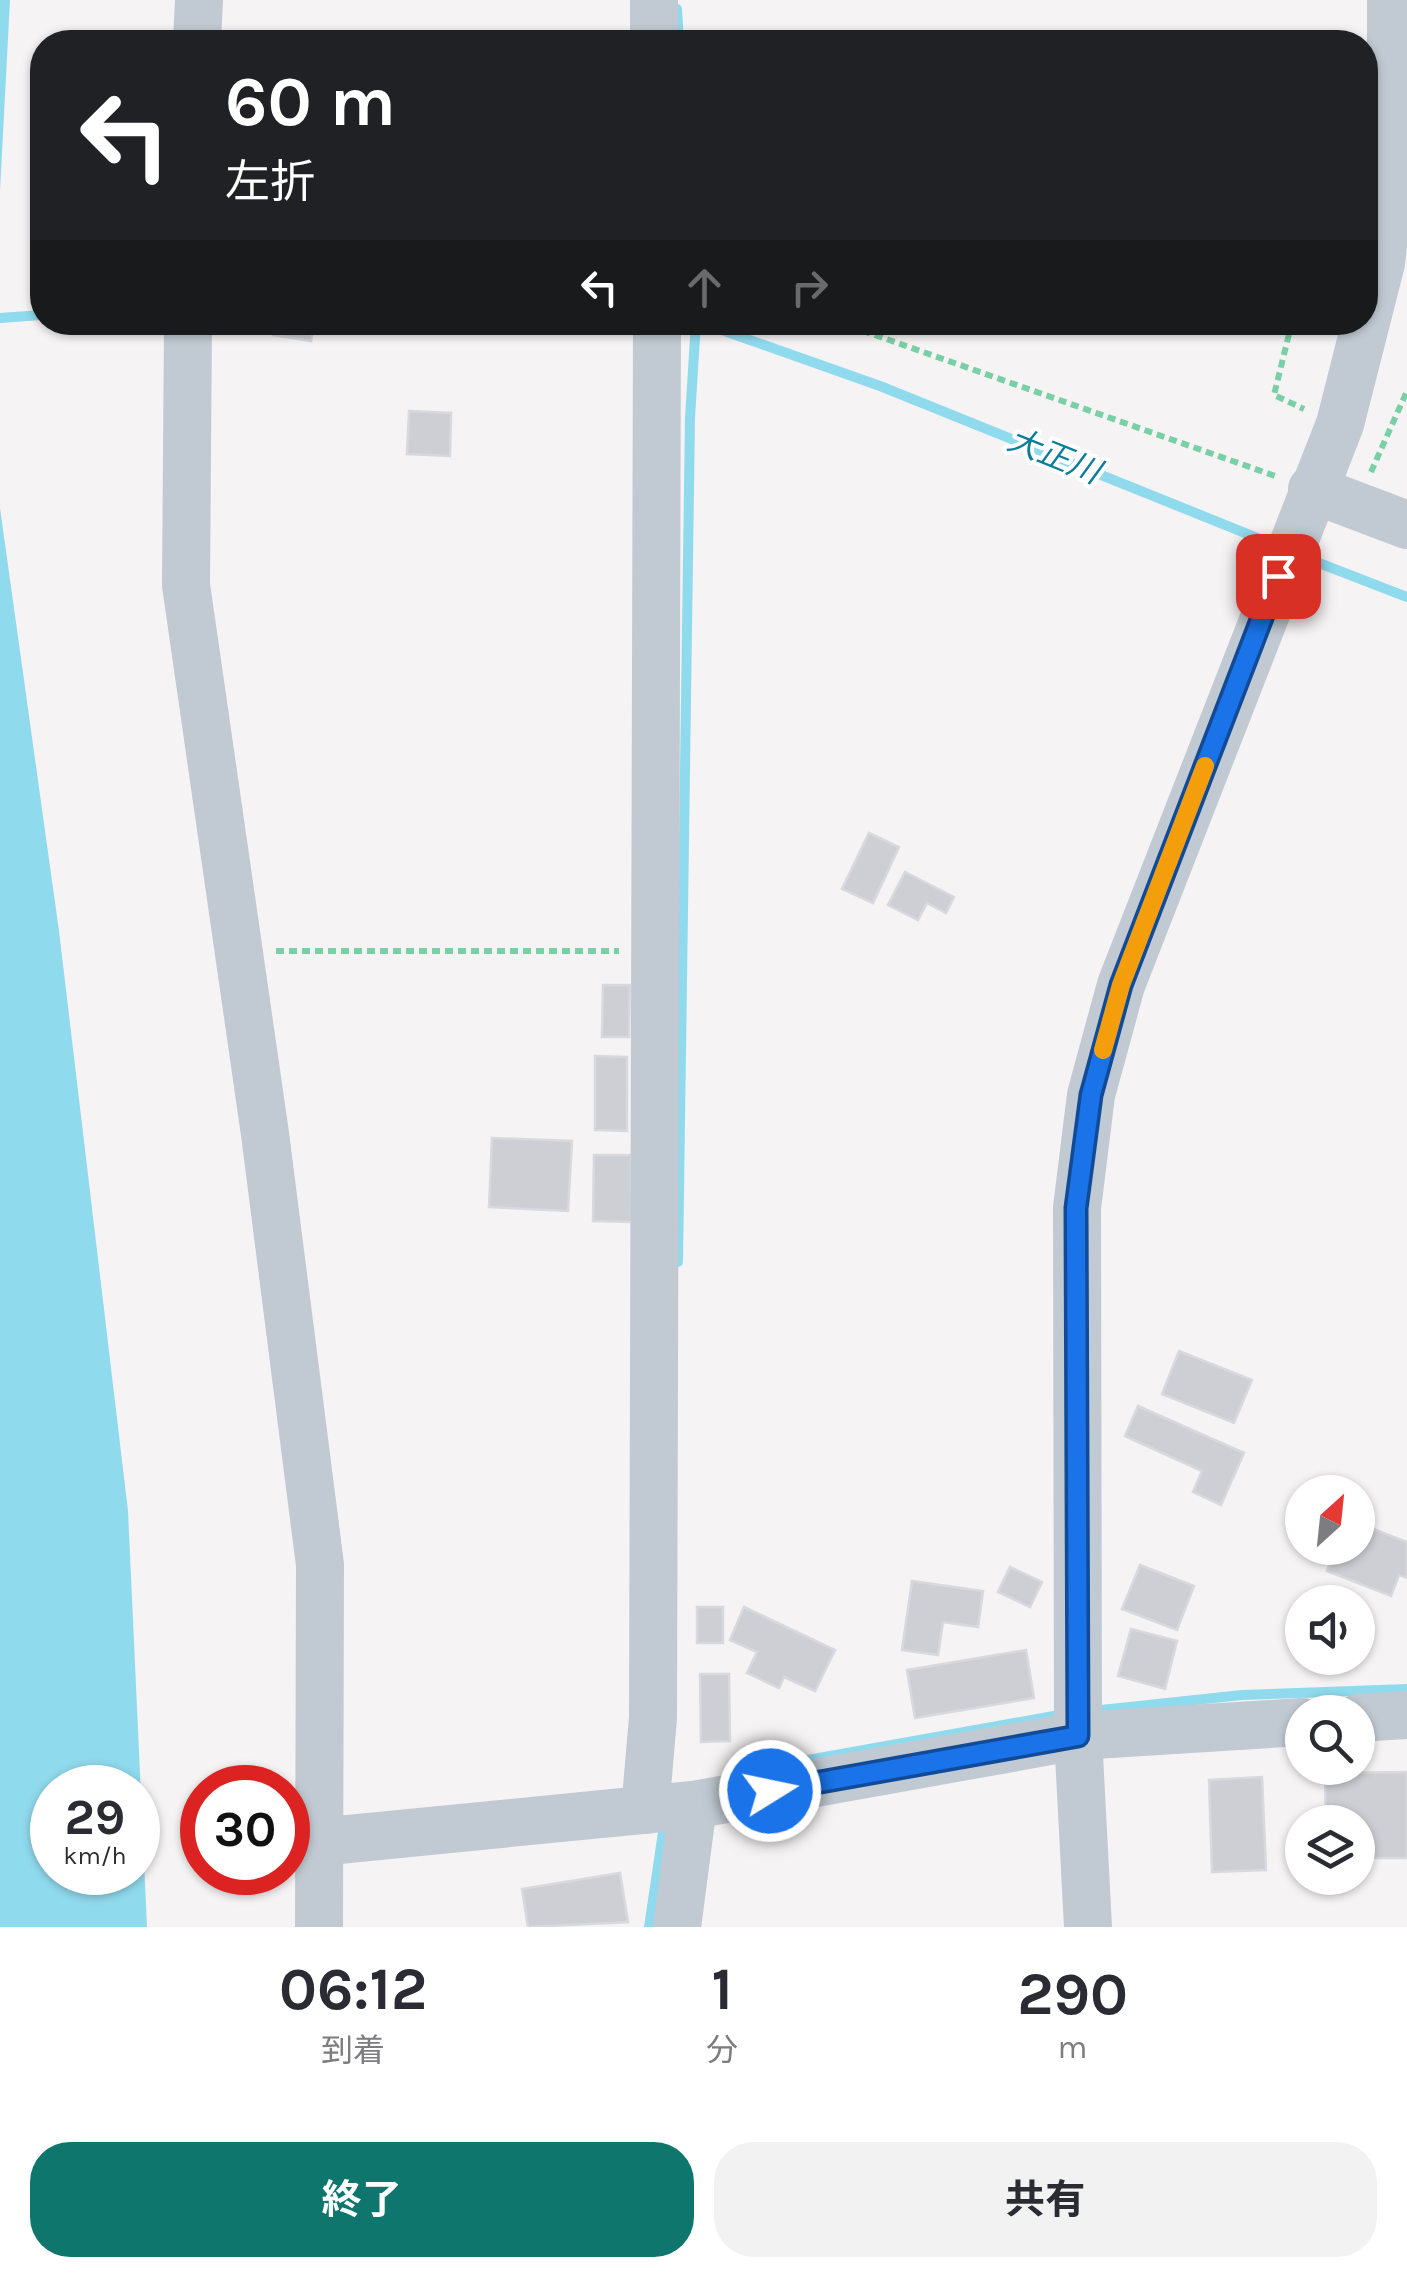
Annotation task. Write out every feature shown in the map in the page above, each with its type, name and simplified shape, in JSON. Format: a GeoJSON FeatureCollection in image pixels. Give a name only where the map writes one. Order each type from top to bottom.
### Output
{"type":"FeatureCollection","features":[{"type":"Feature","properties":{"kind":"street"},"geometry":{"type":"LineString","coordinates":[[198,30],[199,0]]}},
{"type":"Feature","properties":{"kind":"street"},"geometry":{"type":"LineString","coordinates":[[1378,271],[1390,177],[1391,0]]}},
{"type":"Feature","properties":{"kind":"street"},"geometry":{"type":"LineString","coordinates":[[188,335],[186,585],[240,950],[320,1565],[319,1927]]}},
{"type":"Feature","properties":{"kind":"street"},"geometry":{"type":"LineString","coordinates":[[645,1810],[653,1718],[656,335]]}},
{"type":"Feature","properties":{"kind":"street"},"geometry":{"type":"LineString","coordinates":[[1088,1927],[1078,1736],[1076,1208],[1091,1095],[1121,985],[1278,576],[1334,497],[1340,424],[1362,335]]}},
{"type":"Feature","properties":{"kind":"street"},"geometry":{"type":"LineString","coordinates":[[1334,497],[1407,525]]}},
{"type":"Feature","properties":{"kind":"street"},"geometry":{"type":"LineString","coordinates":[[1375,1717],[1407,1715]]}},
{"type":"Feature","properties":{"kind":"street"},"geometry":{"type":"LineString","coordinates":[[318,1842],[693,1805],[1078,1736],[1285,1723]]}},
{"type":"Feature","properties":{"kind":"street"},"geometry":{"type":"LineString","coordinates":[[677,1927],[693,1805]]}},
{"type":"Feature","properties":{"kind":"path"},"geometry":{"type":"LineString","coordinates":[[654,24],[710,30]]}},
{"type":"Feature","properties":{"kind":"path"},"geometry":{"type":"LineString","coordinates":[[875,335],[1334,497],[1407,391]]}},
{"type":"Feature","properties":{"kind":"path"},"geometry":{"type":"LineString","coordinates":[[1289,335],[1274,396],[1340,424]]}},
{"type":"Feature","properties":{"kind":"path"},"geometry":{"type":"LineString","coordinates":[[240,950],[426,954],[655,950]]}},
{"type":"Feature","properties":{"kind":"water"},"geometry":{"type":"Polygon","coordinates":[[[0,0],[10,0],[0,191],[0,0]]]}},
{"type":"Feature","properties":{"kind":"water"},"geometry":{"type":"Polygon","coordinates":[[[0,508],[59,931],[128,1511],[140,1765],[30,1765],[30,1895],[146,1895],[147,1927],[0,1927],[0,508]]]}},
{"type":"Feature","properties":{"kind":"building"},"geometry":{"type":"Polygon","coordinates":[[[273,335],[312,335],[311,341],[273,335]]]}},
{"type":"Feature","properties":{"kind":"building"},"geometry":{"type":"Polygon","coordinates":[[[409,411],[451,413],[450,456],[407,454],[409,411]]]}},
{"type":"Feature","properties":{"kind":"building"},"geometry":{"type":"Polygon","coordinates":[[[869,833],[899,847],[873,903],[842,889],[869,833]]]}},
{"type":"Feature","properties":{"kind":"building"},"geometry":{"type":"Polygon","coordinates":[[[905,872],[954,897],[946,913],[927,903],[918,920],[888,905],[905,872]]]}},
{"type":"Feature","properties":{"kind":"building"},"geometry":{"type":"Polygon","coordinates":[[[603,985],[630,985],[629,1037],[602,1037],[603,985]]]}},
{"type":"Feature","properties":{"kind":"building"},"geometry":{"type":"Polygon","coordinates":[[[595,1056],[627,1057],[627,1131],[595,1130],[595,1056]]]}},
{"type":"Feature","properties":{"kind":"building"},"geometry":{"type":"Polygon","coordinates":[[[492,1138],[572,1141],[568,1211],[489,1207],[492,1138]]]}},
{"type":"Feature","properties":{"kind":"building"},"geometry":{"type":"Polygon","coordinates":[[[594,1155],[631,1155],[631,1222],[593,1221],[594,1155]]]}},
{"type":"Feature","properties":{"kind":"building"},"geometry":{"type":"Polygon","coordinates":[[[1179,1351],[1252,1380],[1234,1423],[1162,1394],[1179,1351]]]}},
{"type":"Feature","properties":{"kind":"building"},"geometry":{"type":"Polygon","coordinates":[[[1138,1406],[1244,1453],[1221,1505],[1193,1492],[1202,1471],[1125,1436],[1138,1406]]]}},
{"type":"Feature","properties":{"kind":"building"},"geometry":{"type":"Polygon","coordinates":[[[1375,1530],[1407,1542],[1407,1578],[1399,1575],[1391,1596],[1375,1590],[1375,1585],[1363,1585],[1327,1571],[1329,1565],[1375,1565],[1375,1530]]]}},
{"type":"Feature","properties":{"kind":"building"},"geometry":{"type":"Polygon","coordinates":[[[1140,1565],[1194,1586],[1177,1630],[1122,1609],[1140,1565]]]}},
{"type":"Feature","properties":{"kind":"building"},"geometry":{"type":"Polygon","coordinates":[[[1010,1567],[1042,1582],[1030,1607],[998,1592],[1010,1567]]]}},
{"type":"Feature","properties":{"kind":"building"},"geometry":{"type":"Polygon","coordinates":[[[912,1581],[983,1591],[978,1627],[943,1622],[938,1655],[902,1650],[912,1581]]]}},
{"type":"Feature","properties":{"kind":"building"},"geometry":{"type":"Polygon","coordinates":[[[697,1607],[723,1607],[723,1643],[697,1643],[697,1607]]]}},
{"type":"Feature","properties":{"kind":"building"},"geometry":{"type":"Polygon","coordinates":[[[744,1607],[835,1650],[815,1691],[784,1677],[779,1688],[747,1673],[757,1652],[730,1640],[744,1607]]]}},
{"type":"Feature","properties":{"kind":"building"},"geometry":{"type":"Polygon","coordinates":[[[1131,1629],[1177,1641],[1165,1689],[1118,1676],[1131,1629]]]}},
{"type":"Feature","properties":{"kind":"building"},"geometry":{"type":"Polygon","coordinates":[[[1026,1650],[1034,1698],[915,1718],[907,1670],[1026,1650]]]}},
{"type":"Feature","properties":{"kind":"building"},"geometry":{"type":"Polygon","coordinates":[[[700,1674],[729,1674],[730,1741],[701,1742],[700,1674]]]}},
{"type":"Feature","properties":{"kind":"building"},"geometry":{"type":"Polygon","coordinates":[[[1375,1772],[1407,1772],[1407,1858],[1375,1858],[1375,1805],[1326,1805],[1325,1785],[1375,1785],[1375,1772]]]}},
{"type":"Feature","properties":{"kind":"building"},"geometry":{"type":"Polygon","coordinates":[[[1262,1777],[1266,1870],[1212,1872],[1209,1780],[1262,1777]]]}},
{"type":"Feature","properties":{"kind":"building"},"geometry":{"type":"Polygon","coordinates":[[[620,1873],[628,1922],[528,1927],[522,1889],[620,1873]]]}},
{"type":"Feature","properties":{"kind":"waterway"},"geometry":{"type":"LineString","coordinates":[[677,9],[678,30]]}},
{"type":"Feature","properties":{"kind":"waterway","name":"大正川"},"geometry":{"type":"LineString","coordinates":[[0,318],[30,316]]}},
{"type":"Feature","properties":{"kind":"waterway"},"geometry":{"type":"LineString","coordinates":[[678,1262],[690,418],[695,335]]}},
{"type":"Feature","properties":{"kind":"waterway","name":"大正川"},"geometry":{"type":"LineString","coordinates":[[736,335],[880,386],[1280,547]]}},
{"type":"Feature","properties":{"kind":"waterway","name":"大正川"},"geometry":{"type":"LineString","coordinates":[[1301,556],[1407,597]]}},
{"type":"Feature","properties":{"kind":"waterway"},"geometry":{"type":"LineString","coordinates":[[1092,1711],[1242,1695],[1407,1689]]}},
{"type":"Feature","properties":{"kind":"waterway"},"geometry":{"type":"LineString","coordinates":[[791,1763],[1065,1714]]}},
{"type":"Feature","properties":{"kind":"waterway"},"geometry":{"type":"LineString","coordinates":[[649,1927],[665,1819]]}},
{"type":"Feature","properties":{"kind":"slow traffic"},"geometry":{"type":"LineString","coordinates":[[1103,1050],[1121,985],[1205,766]]}},
{"type":"Feature","properties":{"kind":"route"},"geometry":{"type":"LineString","coordinates":[[770,1791],[1078,1736],[1076,1208],[1091,1095],[1121,985],[1278,576]]}}]}
